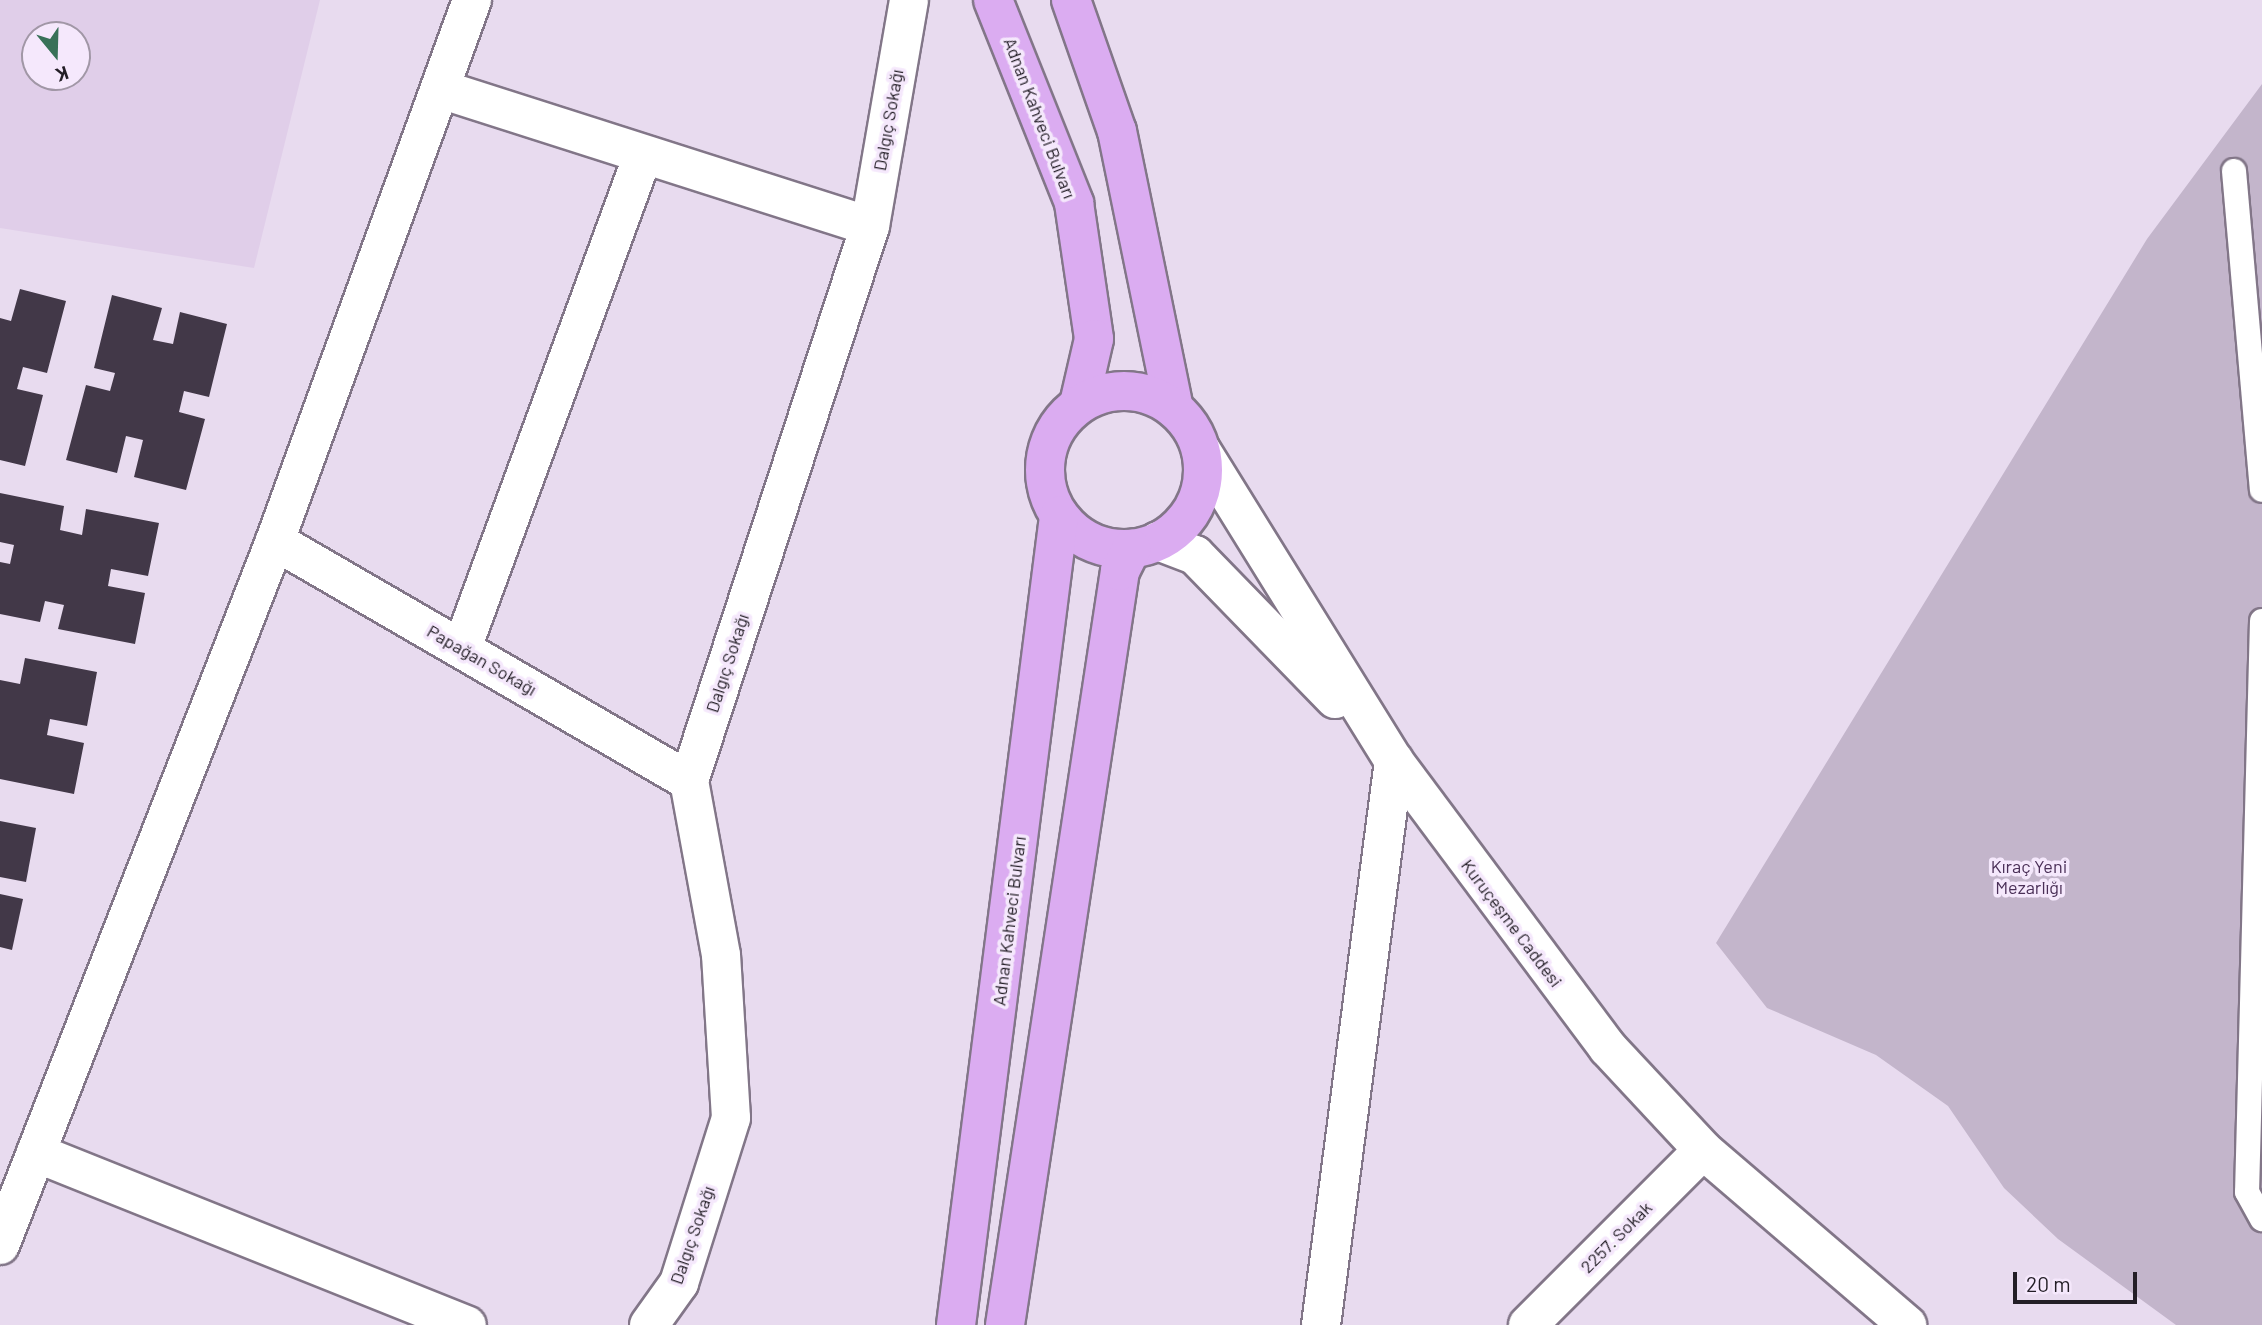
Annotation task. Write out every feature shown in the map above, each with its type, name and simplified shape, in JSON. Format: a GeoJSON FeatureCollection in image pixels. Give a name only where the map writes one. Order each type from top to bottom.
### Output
{"type":"FeatureCollection","features":[{"type":"Feature","properties":{"kind":"main road","name":"Adnan Kahveci Bulvarı"},"geometry":{"type":"LineString","coordinates":[[993,0],[1074,203],[1094,339],[1079,404]]}},
{"type":"Feature","properties":{"kind":"main road"},"geometry":{"type":"LineString","coordinates":[[1005,1325],[1120,571],[1145,545],[1180,526],[1196,503],[1203,478],[1201,450],[1174,408],[1117,131],[1072,0]]}},
{"type":"Feature","properties":{"kind":"main road"},"geometry":{"type":"LineString","coordinates":[[1145,545],[1079,536],[1059,516],[1046,481],[1049,444],[1079,404],[1128,391],[1174,408]]}},
{"type":"Feature","properties":{"kind":"main road","name":"Adnan Kahveci Bulvarı"},"geometry":{"type":"LineString","coordinates":[[956,1325],[1059,516]]}},
{"type":"Feature","properties":{"kind":"street"},"geometry":{"type":"LineString","coordinates":[[0,1245],[275,541],[472,0]]}},
{"type":"Feature","properties":{"kind":"street","name":"Dalgıç Sokağı"},"geometry":{"type":"LineString","coordinates":[[649,1325],[679,1283],[731,1118],[722,955],[689,781],[870,226],[909,0]]}},
{"type":"Feature","properties":{"kind":"street"},"geometry":{"type":"LineString","coordinates":[[440,89],[870,226]]}},
{"type":"Feature","properties":{"kind":"street"},"geometry":{"type":"LineString","coordinates":[[462,648],[643,155]]}},
{"type":"Feature","properties":{"kind":"street","name":"Kuruçeşme Caddesi"},"geometry":{"type":"LineString","coordinates":[[1201,450],[1394,761],[1608,1048],[1703,1150],[1907,1325]]}},
{"type":"Feature","properties":{"kind":"street","name":"Papağan Sokağı"},"geometry":{"type":"LineString","coordinates":[[275,541],[689,781]]}},
{"type":"Feature","properties":{"kind":"street"},"geometry":{"type":"LineString","coordinates":[[1145,545],[1195,555],[1394,761],[1321,1325]]}},
{"type":"Feature","properties":{"kind":"street","name":"2257. Sokak"},"geometry":{"type":"LineString","coordinates":[[1528,1325],[1703,1150]]}},
{"type":"Feature","properties":{"kind":"street"},"geometry":{"type":"LineString","coordinates":[[36,1153],[467,1325]]}},
{"type":"Feature","properties":{"kind":"lane"},"geometry":{"type":"LineString","coordinates":[[2234,171],[2262,490]]}},
{"type":"Feature","properties":{"kind":"lane"},"geometry":{"type":"LineString","coordinates":[[2262,621],[2247,1192],[2262,1219]]}},
{"type":"Feature","properties":{"kind":"shaded area"},"geometry":{"type":"Polygon","coordinates":[[[0,0],[320,0],[254,268],[0,228],[0,0]]]}},
{"type":"Feature","properties":{"kind":"green space","name":"Kıraç Yeni Mezarlığı"},"geometry":{"type":"Polygon","coordinates":[[[2262,84],[2262,1325],[2176,1325],[2058,1239],[2004,1188],[1948,1106],[1876,1055],[1767,1008],[1716,943],[2147,239],[2262,84]]]}},
{"type":"Feature","properties":{"kind":"building"},"geometry":{"type":"Polygon","coordinates":[[[20,289],[66,301],[47,373],[23,367],[17,389],[43,395],[25,466],[0,460],[0,318],[11,321],[20,289]]]}},
{"type":"Feature","properties":{"kind":"building"},"geometry":{"type":"Polygon","coordinates":[[[112,295],[162,308],[153,340],[173,344],[180,312],[227,324],[209,397],[184,391],[179,412],[205,419],[186,490],[134,477],[143,440],[126,436],[117,473],[66,460],[86,385],[110,391],[115,373],[94,368],[112,295]]]}},
{"type":"Feature","properties":{"kind":"building"},"geometry":{"type":"Polygon","coordinates":[[[0,493],[64,506],[60,530],[82,535],[86,509],[159,523],[148,576],[111,569],[108,586],[145,593],[135,644],[58,629],[64,605],[45,601],[40,622],[0,614],[0,562],[10,564],[14,545],[0,542],[0,493]]]}},
{"type":"Feature","properties":{"kind":"building"},"geometry":{"type":"Polygon","coordinates":[[[25,658],[97,672],[87,726],[50,719],[47,735],[84,743],[74,794],[0,779],[0,680],[20,684],[25,658]]]}},
{"type":"Feature","properties":{"kind":"building"},"geometry":{"type":"Polygon","coordinates":[[[0,821],[36,828],[26,882],[0,877],[0,821]]]}},
{"type":"Feature","properties":{"kind":"building"},"geometry":{"type":"Polygon","coordinates":[[[0,894],[23,899],[12,950],[0,947],[0,894]]]}}]}
